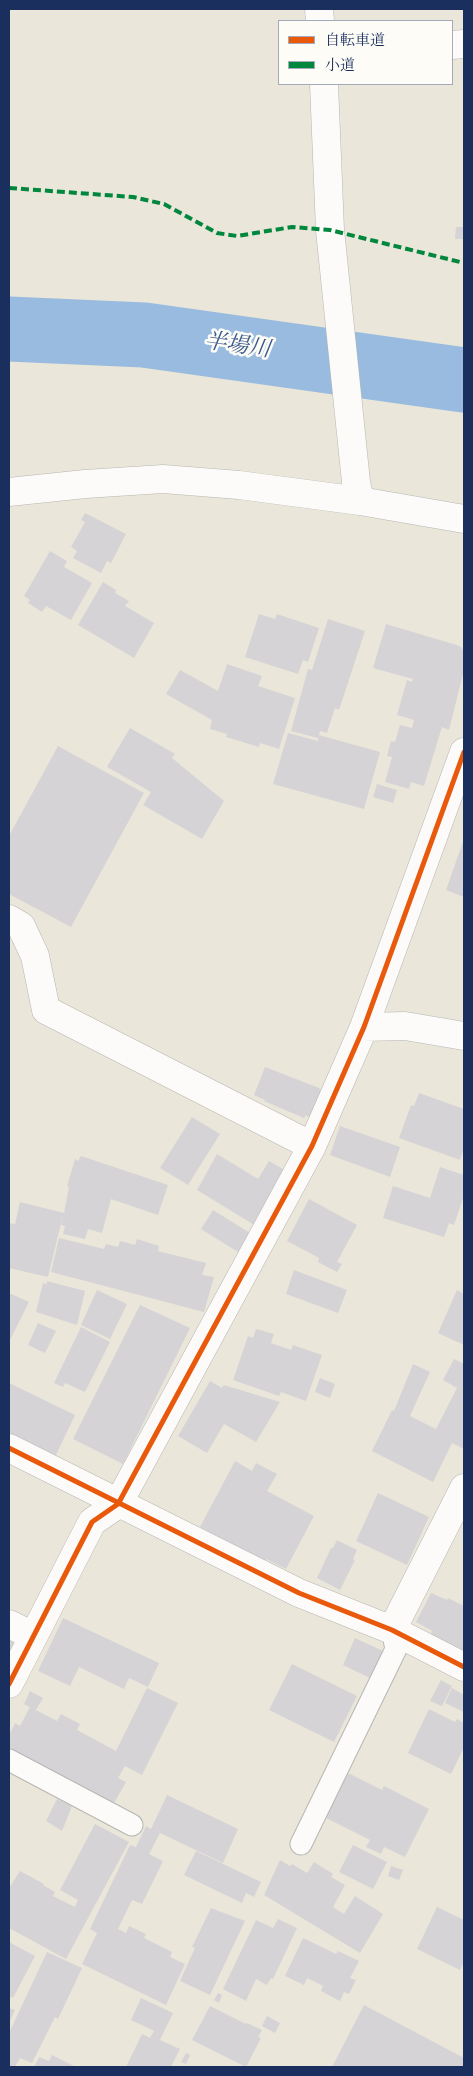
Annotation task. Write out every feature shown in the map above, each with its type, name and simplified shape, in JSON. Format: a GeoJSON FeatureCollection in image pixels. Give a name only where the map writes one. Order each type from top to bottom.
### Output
{"type":"FeatureCollection","features":[{"type":"Feature","properties":{"kind":"street"},"geometry":{"type":"LineString","coordinates":[[324,85],[330,230],[358,492]]}},
{"type":"Feature","properties":{"kind":"street"},"geometry":{"type":"LineString","coordinates":[[9,492],[85,484],[163,479],[358,492],[464,519]]}},
{"type":"Feature","properties":{"kind":"street"},"geometry":{"type":"LineString","coordinates":[[9,1684],[92,1522],[118,1504],[312,1146],[364,1028],[464,756]]}},
{"type":"Feature","properties":{"kind":"street"},"geometry":{"type":"LineString","coordinates":[[9,919],[21,926],[35,956],[46,1010],[312,1146]]}},
{"type":"Feature","properties":{"kind":"street"},"geometry":{"type":"LineString","coordinates":[[364,1028],[405,1026],[464,1036]]}},
{"type":"Feature","properties":{"kind":"street"},"geometry":{"type":"LineString","coordinates":[[9,1448],[299,1593],[392,1630],[464,1667]]}},
{"type":"Feature","properties":{"kind":"street"},"geometry":{"type":"LineString","coordinates":[[392,1630],[464,1488]]}},
{"type":"Feature","properties":{"kind":"street"},"geometry":{"type":"LineString","coordinates":[[9,1624],[34,1636]]}},
{"type":"Feature","properties":{"kind":"lane"},"geometry":{"type":"LineString","coordinates":[[301,1844],[396,1649],[392,1630]]}},
{"type":"Feature","properties":{"kind":"lane"},"geometry":{"type":"LineString","coordinates":[[9,1760],[132,1825]]}},
{"type":"Feature","properties":{"kind":"building"},"geometry":{"type":"Polygon","coordinates":[[[456,227],[464,227],[464,239],[455,239],[456,227]]]}},
{"type":"Feature","properties":{"kind":"building"},"geometry":{"type":"Polygon","coordinates":[[[85,513],[126,534],[111,563],[107,561],[101,573],[73,558],[77,551],[71,547],[85,522],[81,520],[85,513]]]}},
{"type":"Feature","properties":{"kind":"building"},"geometry":{"type":"Polygon","coordinates":[[[50,551],[67,561],[64,567],[92,583],[71,620],[46,606],[42,612],[28,603],[30,600],[24,596],[50,551]]]}},
{"type":"Feature","properties":{"kind":"building"},"geometry":{"type":"Polygon","coordinates":[[[103,582],[116,590],[115,593],[129,601],[125,606],[154,623],[134,658],[78,625],[103,582]]]}},
{"type":"Feature","properties":{"kind":"building"},"geometry":{"type":"Polygon","coordinates":[[[259,614],[275,619],[277,614],[319,628],[308,662],[303,660],[298,674],[245,657],[259,614]]]}},
{"type":"Feature","properties":{"kind":"building"},"geometry":{"type":"Polygon","coordinates":[[[328,619],[365,631],[339,710],[335,708],[327,733],[320,731],[319,735],[380,752],[364,809],[273,784],[288,733],[318,741],[318,738],[291,731],[308,669],[312,670],[328,619]]]}},
{"type":"Feature","properties":{"kind":"building"},"geometry":{"type":"Polygon","coordinates":[[[386,624],[460,646],[464,652],[464,670],[449,730],[442,727],[424,786],[411,782],[409,789],[385,782],[392,757],[387,756],[391,741],[395,742],[400,725],[412,728],[414,720],[397,715],[407,680],[412,682],[413,679],[373,668],[386,624]]]}},
{"type":"Feature","properties":{"kind":"building"},"geometry":{"type":"Polygon","coordinates":[[[227,664],[262,676],[258,686],[295,698],[279,749],[260,743],[259,747],[226,737],[227,734],[210,729],[212,720],[166,694],[180,670],[218,691],[227,664]]]}},
{"type":"Feature","properties":{"kind":"building"},"geometry":{"type":"Polygon","coordinates":[[[130,728],[175,754],[172,758],[224,801],[202,839],[143,805],[151,792],[107,767],[130,728]]]}},
{"type":"Feature","properties":{"kind":"building"},"geometry":{"type":"Polygon","coordinates":[[[58,746],[144,793],[71,927],[9,894],[9,836],[58,746]]]}},
{"type":"Feature","properties":{"kind":"building"},"geometry":{"type":"Polygon","coordinates":[[[377,784],[397,790],[393,803],[373,797],[377,784]]]}},
{"type":"Feature","properties":{"kind":"building"},"geometry":{"type":"Polygon","coordinates":[[[464,839],[464,897],[446,890],[464,839]]]}},
{"type":"Feature","properties":{"kind":"building"},"geometry":{"type":"Polygon","coordinates":[[[265,1067],[319,1088],[322,1091],[310,1118],[306,1115],[304,1118],[254,1095],[265,1067]]]}},
{"type":"Feature","properties":{"kind":"building"},"geometry":{"type":"Polygon","coordinates":[[[419,1093],[464,1109],[464,1148],[460,1160],[399,1138],[411,1105],[414,1106],[419,1093]]]}},
{"type":"Feature","properties":{"kind":"building"},"geometry":{"type":"Polygon","coordinates":[[[192,1117],[220,1134],[188,1185],[160,1168],[192,1117]]]}},
{"type":"Feature","properties":{"kind":"building"},"geometry":{"type":"Polygon","coordinates":[[[340,1126],[400,1147],[390,1177],[330,1155],[340,1126]]]}},
{"type":"Feature","properties":{"kind":"building"},"geometry":{"type":"Polygon","coordinates":[[[217,1154],[258,1179],[269,1161],[288,1172],[256,1226],[197,1190],[217,1154]]]}},
{"type":"Feature","properties":{"kind":"building"},"geometry":{"type":"Polygon","coordinates":[[[81,1156],[168,1185],[158,1215],[111,1199],[102,1233],[88,1229],[85,1239],[63,1234],[65,1226],[61,1225],[63,1215],[48,1277],[9,1268],[9,1223],[15,1224],[20,1202],[64,1213],[69,1187],[67,1186],[75,1159],[78,1161],[81,1156]]]}},
{"type":"Feature","properties":{"kind":"building"},"geometry":{"type":"Polygon","coordinates":[[[440,1167],[464,1175],[464,1195],[454,1225],[449,1223],[444,1237],[383,1218],[393,1186],[430,1198],[440,1167]]]}},
{"type":"Feature","properties":{"kind":"building"},"geometry":{"type":"Polygon","coordinates":[[[309,1199],[357,1225],[337,1262],[342,1264],[337,1272],[318,1262],[319,1258],[287,1241],[309,1199]]]}},
{"type":"Feature","properties":{"kind":"building"},"geometry":{"type":"Polygon","coordinates":[[[213,1210],[250,1233],[238,1252],[201,1229],[213,1210]]]}},
{"type":"Feature","properties":{"kind":"building"},"geometry":{"type":"Polygon","coordinates":[[[59,1238],[104,1249],[106,1244],[118,1247],[120,1241],[135,1245],[137,1239],[159,1246],[158,1251],[206,1263],[202,1275],[214,1277],[204,1312],[51,1272],[59,1238]]]}},
{"type":"Feature","properties":{"kind":"building"},"geometry":{"type":"Polygon","coordinates":[[[294,1270],[347,1290],[338,1313],[286,1294],[294,1270]]]}},
{"type":"Feature","properties":{"kind":"building"},"geometry":{"type":"Polygon","coordinates":[[[47,1281],[85,1291],[77,1325],[36,1312],[43,1283],[47,1284],[47,1281]]]}},
{"type":"Feature","properties":{"kind":"building"},"geometry":{"type":"Polygon","coordinates":[[[97,1290],[127,1304],[110,1339],[81,1325],[97,1290]]]}},
{"type":"Feature","properties":{"kind":"building"},"geometry":{"type":"Polygon","coordinates":[[[457,1290],[464,1294],[464,1345],[438,1333],[457,1290]]]}},
{"type":"Feature","properties":{"kind":"building"},"geometry":{"type":"Polygon","coordinates":[[[9,1293],[29,1302],[9,1342],[9,1293]]]}},
{"type":"Feature","properties":{"kind":"building"},"geometry":{"type":"Polygon","coordinates":[[[140,1305],[190,1328],[123,1464],[73,1439],[140,1305]]]}},
{"type":"Feature","properties":{"kind":"building"},"geometry":{"type":"Polygon","coordinates":[[[38,1323],[56,1331],[45,1353],[28,1345],[38,1323]]]}},
{"type":"Feature","properties":{"kind":"building"},"geometry":{"type":"Polygon","coordinates":[[[81,1327],[110,1342],[85,1392],[65,1383],[63,1387],[54,1383],[81,1327]]]}},
{"type":"Feature","properties":{"kind":"building"},"geometry":{"type":"Polygon","coordinates":[[[256,1329],[274,1334],[271,1343],[291,1350],[293,1345],[322,1355],[306,1401],[281,1392],[279,1396],[233,1380],[248,1336],[253,1338],[256,1329]]]}},
{"type":"Feature","properties":{"kind":"building"},"geometry":{"type":"Polygon","coordinates":[[[454,1359],[464,1364],[464,1449],[452,1443],[433,1482],[372,1451],[392,1410],[394,1411],[413,1364],[430,1372],[410,1416],[436,1429],[457,1388],[443,1380],[454,1359]]]}},
{"type":"Feature","properties":{"kind":"building"},"geometry":{"type":"Polygon","coordinates":[[[320,1378],[335,1384],[330,1398],[315,1392],[320,1378]]]}},
{"type":"Feature","properties":{"kind":"building"},"geometry":{"type":"Polygon","coordinates":[[[210,1381],[222,1388],[224,1385],[280,1402],[256,1442],[224,1424],[207,1453],[178,1436],[210,1381]]]}},
{"type":"Feature","properties":{"kind":"building"},"geometry":{"type":"Polygon","coordinates":[[[9,1383],[75,1415],[55,1457],[9,1435],[9,1383]]]}},
{"type":"Feature","properties":{"kind":"building"},"geometry":{"type":"Polygon","coordinates":[[[235,1461],[252,1471],[256,1463],[277,1474],[267,1491],[314,1516],[286,1569],[266,1559],[265,1561],[200,1527],[235,1461]]]}},
{"type":"Feature","properties":{"kind":"building"},"geometry":{"type":"Polygon","coordinates":[[[378,1493],[429,1517],[407,1565],[356,1541],[378,1493]]]}},
{"type":"Feature","properties":{"kind":"building"},"geometry":{"type":"Polygon","coordinates":[[[337,1540],[357,1550],[353,1559],[355,1560],[340,1590],[317,1578],[331,1548],[333,1548],[337,1540]]]}},
{"type":"Feature","properties":{"kind":"building"},"geometry":{"type":"Polygon","coordinates":[[[431,1593],[447,1600],[448,1598],[464,1606],[464,1654],[429,1637],[432,1631],[416,1622],[431,1593]]]}},
{"type":"Feature","properties":{"kind":"building"},"geometry":{"type":"Polygon","coordinates":[[[63,1618],[159,1663],[148,1687],[129,1678],[124,1689],[79,1667],[70,1686],[38,1671],[63,1618]]]}},
{"type":"Feature","properties":{"kind":"building"},"geometry":{"type":"Polygon","coordinates":[[[9,1638],[16,1641],[9,1657],[9,1638]]]}},
{"type":"Feature","properties":{"kind":"building"},"geometry":{"type":"Polygon","coordinates":[[[355,1638],[383,1651],[370,1678],[343,1665],[355,1638]]]}},
{"type":"Feature","properties":{"kind":"building"},"geometry":{"type":"Polygon","coordinates":[[[292,1664],[357,1696],[334,1742],[269,1710],[292,1664]]]}},
{"type":"Feature","properties":{"kind":"building"},"geometry":{"type":"Polygon","coordinates":[[[441,1680],[452,1686],[442,1706],[430,1701],[441,1680]]]}},
{"type":"Feature","properties":{"kind":"building"},"geometry":{"type":"Polygon","coordinates":[[[147,1688],[178,1703],[142,1775],[125,1766],[118,1778],[126,1782],[112,1807],[9,1751],[9,1735],[15,1723],[20,1726],[30,1707],[24,1704],[30,1691],[43,1698],[36,1710],[57,1721],[61,1714],[80,1724],[77,1730],[116,1751],[147,1688]]]}},
{"type":"Feature","properties":{"kind":"building"},"geometry":{"type":"Polygon","coordinates":[[[452,1688],[464,1695],[464,1712],[445,1703],[452,1688]]]}},
{"type":"Feature","properties":{"kind":"building"},"geometry":{"type":"Polygon","coordinates":[[[429,1709],[455,1722],[457,1719],[464,1723],[464,1747],[451,1774],[408,1753],[429,1709]]]}},
{"type":"Feature","properties":{"kind":"building"},"geometry":{"type":"Polygon","coordinates":[[[348,1773],[382,1790],[384,1786],[429,1809],[405,1857],[384,1847],[381,1854],[366,1847],[370,1840],[326,1818],[348,1773]]]}},
{"type":"Feature","properties":{"kind":"building"},"geometry":{"type":"Polygon","coordinates":[[[167,1795],[238,1829],[223,1863],[160,1833],[149,1854],[163,1861],[142,1904],[132,1900],[118,1929],[126,1933],[129,1926],[146,1934],[144,1938],[172,1952],[170,1957],[185,1964],[166,2005],[82,1964],[97,1933],[90,1929],[130,1845],[136,1847],[146,1826],[151,1829],[167,1795]]]}},
{"type":"Feature","properties":{"kind":"building"},"geometry":{"type":"Polygon","coordinates":[[[57,1799],[72,1806],[62,1831],[46,1821],[57,1799]]]}},
{"type":"Feature","properties":{"kind":"building"},"geometry":{"type":"Polygon","coordinates":[[[95,1824],[129,1842],[66,1959],[9,1928],[9,1888],[20,1871],[55,1892],[53,1896],[75,1907],[78,1900],[60,1890],[95,1824]]]}},
{"type":"Feature","properties":{"kind":"building"},"geometry":{"type":"Polygon","coordinates":[[[353,1845],[387,1862],[373,1889],[339,1872],[353,1845]]]}},
{"type":"Feature","properties":{"kind":"building"},"geometry":{"type":"Polygon","coordinates":[[[196,1851],[261,1882],[254,1897],[246,1893],[242,1903],[184,1875],[196,1851]]]}},
{"type":"Feature","properties":{"kind":"building"},"geometry":{"type":"Polygon","coordinates":[[[280,1860],[290,1866],[292,1864],[307,1873],[314,1862],[333,1874],[331,1877],[345,1885],[333,1907],[344,1914],[355,1896],[383,1914],[360,1953],[264,1895],[280,1860]]]}},
{"type":"Feature","properties":{"kind":"building"},"geometry":{"type":"Polygon","coordinates":[[[391,1866],[403,1870],[399,1880],[388,1876],[391,1866]]]}},
{"type":"Feature","properties":{"kind":"building"},"geometry":{"type":"Polygon","coordinates":[[[437,1907],[464,1920],[464,1961],[460,1970],[417,1949],[437,1907]]]}},
{"type":"Feature","properties":{"kind":"building"},"geometry":{"type":"Polygon","coordinates":[[[211,1908],[245,1921],[210,1995],[180,1981],[195,1948],[192,1947],[211,1908]]]}},
{"type":"Feature","properties":{"kind":"building"},"geometry":{"type":"Polygon","coordinates":[[[278,1919],[297,1928],[273,1979],[271,1978],[267,1985],[256,1979],[246,2001],[223,1989],[256,1920],[273,1928],[278,1919]]]}},
{"type":"Feature","properties":{"kind":"building"},"geometry":{"type":"Polygon","coordinates":[[[303,1938],[336,1954],[338,1951],[359,1961],[350,1978],[356,1980],[349,1994],[344,1992],[340,2001],[321,1991],[323,1986],[307,1978],[304,1985],[285,1976],[303,1938]]]}},
{"type":"Feature","properties":{"kind":"building"},"geometry":{"type":"Polygon","coordinates":[[[9,1942],[35,1956],[13,1998],[9,1996],[9,1942]]]}},
{"type":"Feature","properties":{"kind":"building"},"geometry":{"type":"Polygon","coordinates":[[[47,1952],[82,1968],[58,2019],[55,2017],[32,2063],[20,2058],[15,2067],[9,2067],[9,2033],[47,1952]]]}},
{"type":"Feature","properties":{"kind":"building"},"geometry":{"type":"Polygon","coordinates":[[[218,1993],[222,1995],[219,2003],[214,2000],[218,1993]]]}},
{"type":"Feature","properties":{"kind":"building"},"geometry":{"type":"Polygon","coordinates":[[[141,1998],[173,2013],[160,2040],[180,2049],[171,2067],[126,2067],[142,2034],[150,2038],[154,2031],[131,2020],[141,1998]]]}},
{"type":"Feature","properties":{"kind":"building"},"geometry":{"type":"Polygon","coordinates":[[[364,2005],[464,2058],[464,2067],[332,2067],[364,2005]]]}},
{"type":"Feature","properties":{"kind":"building"},"geometry":{"type":"Polygon","coordinates":[[[210,2006],[262,2030],[258,2037],[261,2038],[246,2067],[192,2040],[210,2006]]]}},
{"type":"Feature","properties":{"kind":"building"},"geometry":{"type":"Polygon","coordinates":[[[9,2008],[15,2010],[9,2023],[9,2008]]]}},
{"type":"Feature","properties":{"kind":"building"},"geometry":{"type":"Polygon","coordinates":[[[267,2016],[280,2023],[275,2033],[262,2026],[267,2016]]]}},
{"type":"Feature","properties":{"kind":"building"},"geometry":{"type":"Polygon","coordinates":[[[186,2053],[190,2055],[186,2064],[181,2062],[186,2053]]]}},
{"type":"Feature","properties":{"kind":"building"},"geometry":{"type":"Polygon","coordinates":[[[52,2055],[76,2067],[34,2067],[39,2057],[49,2061],[52,2055]]]}},
{"type":"Feature","properties":{"kind":"waterway","name":"半場川"},"geometry":{"type":"LineString","coordinates":[[9,329],[144,335],[464,380]]}},
{"type":"Feature","properties":{"kind":"marked path"},"geometry":{"type":"LineString","coordinates":[[9,188],[133,197],[164,204],[217,233],[237,236],[292,227],[330,230],[464,263]]}},
{"type":"Feature","properties":{"kind":"cycle path"},"geometry":{"type":"LineString","coordinates":[[9,1684],[92,1522],[118,1504],[312,1146],[364,1027],[464,752]]}},
{"type":"Feature","properties":{"kind":"cycle path"},"geometry":{"type":"LineString","coordinates":[[9,1448],[299,1593],[392,1630],[464,1667]]}}]}
